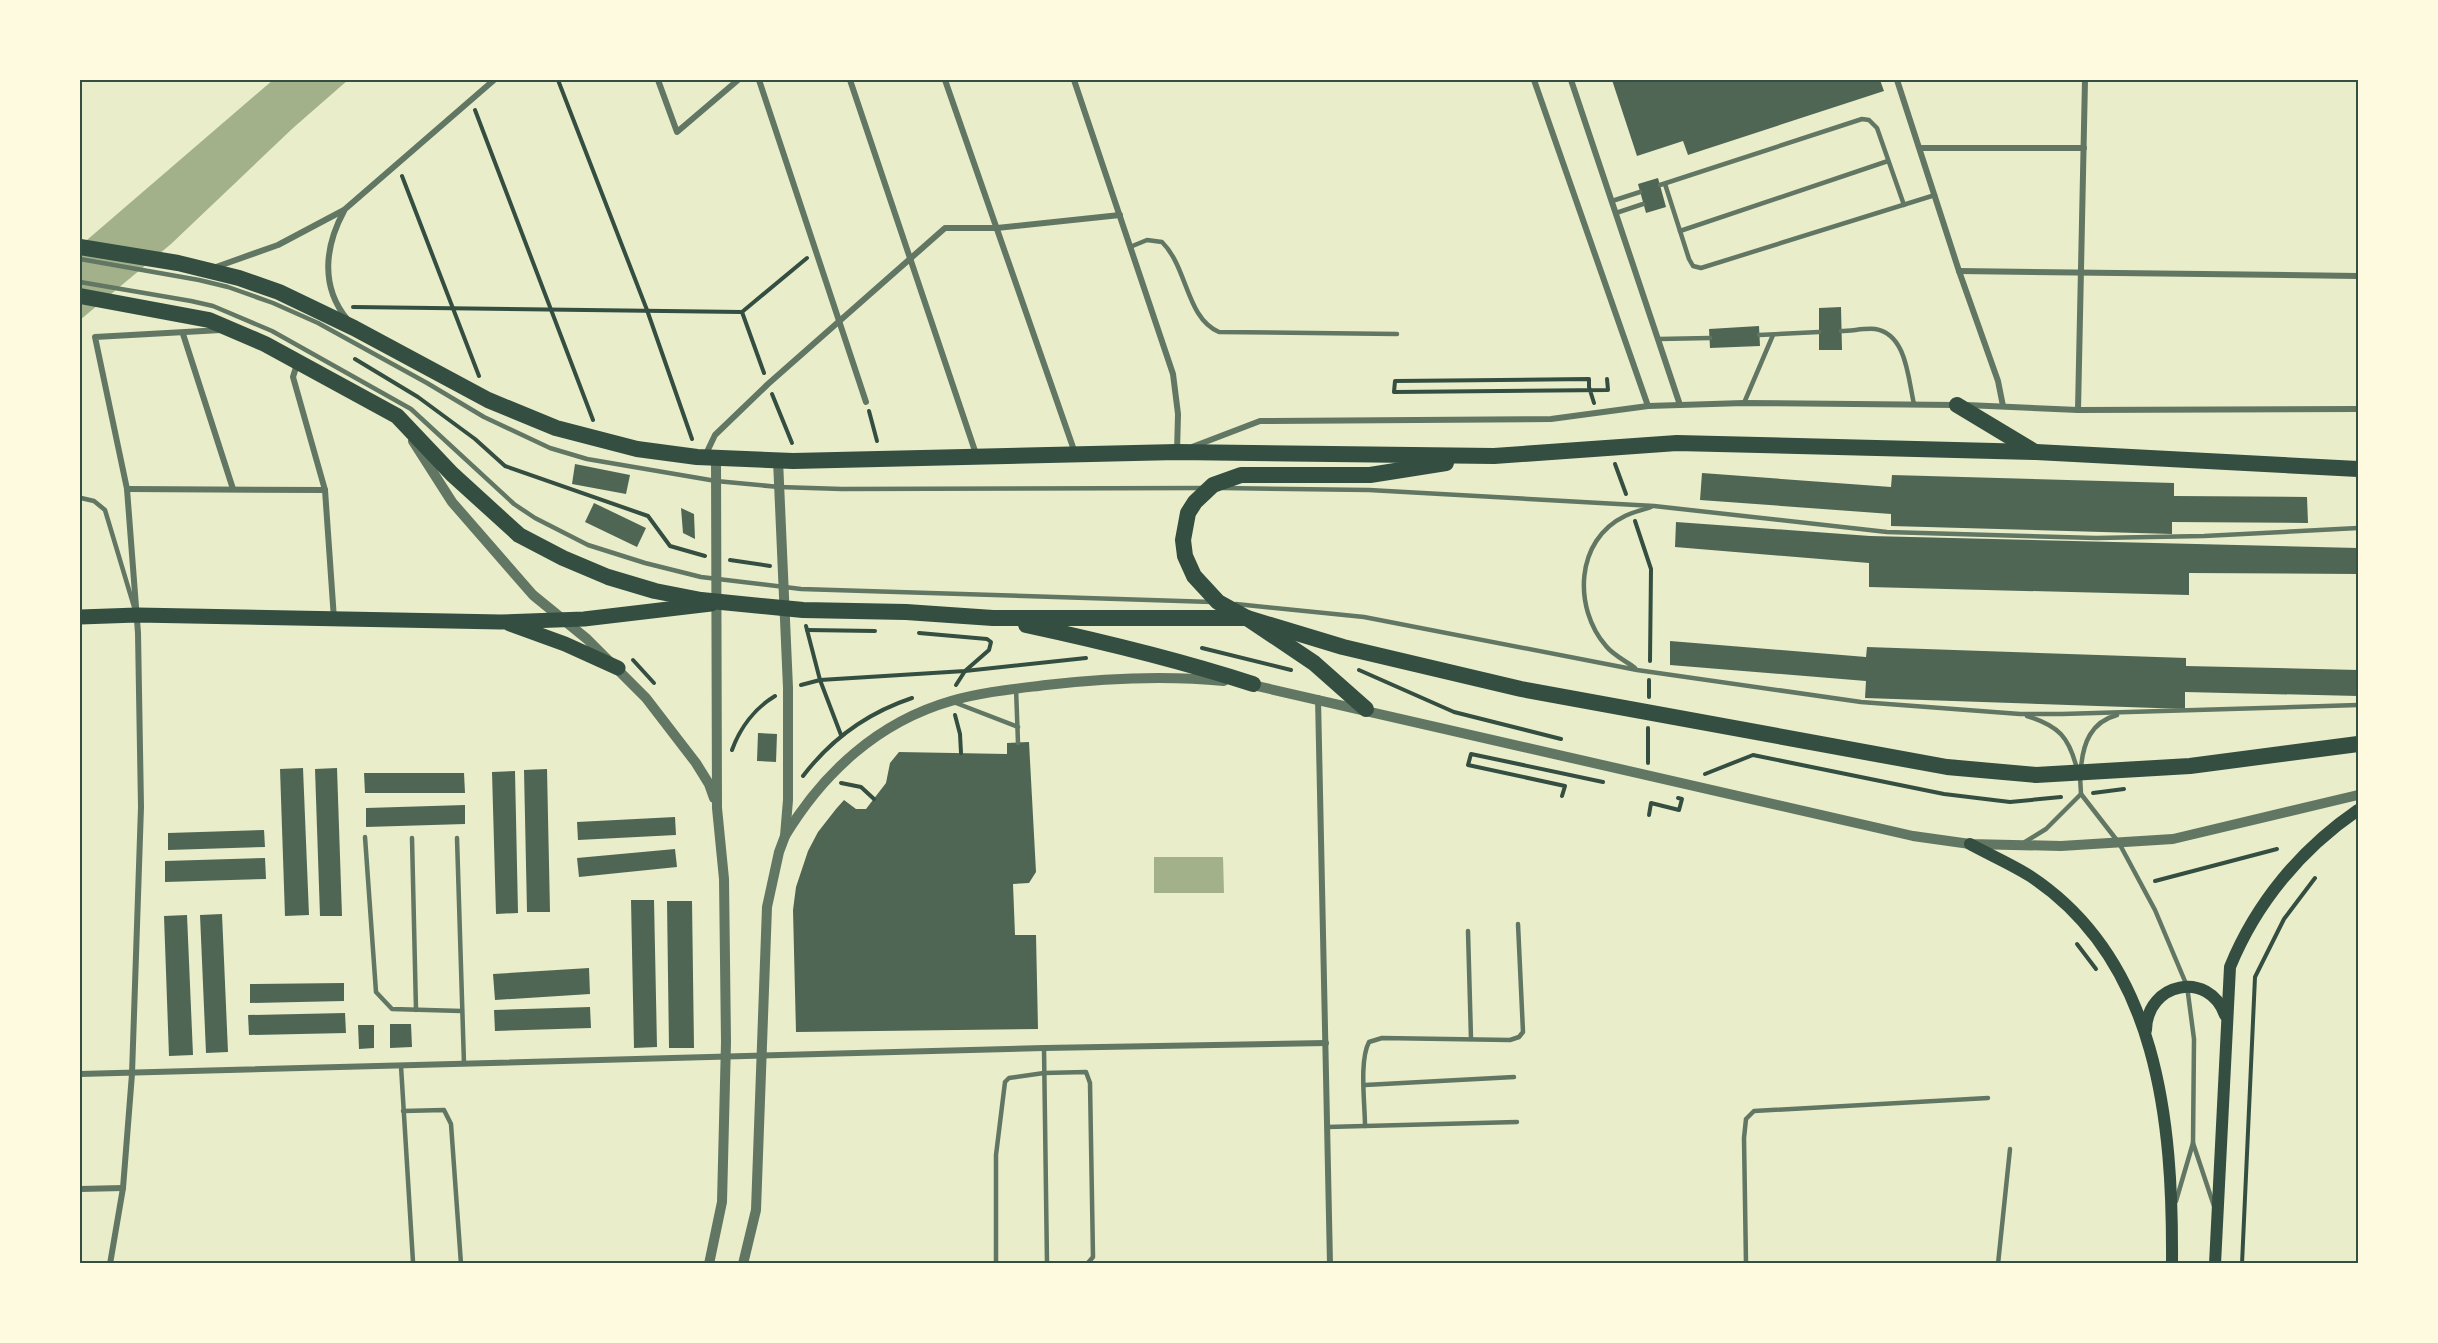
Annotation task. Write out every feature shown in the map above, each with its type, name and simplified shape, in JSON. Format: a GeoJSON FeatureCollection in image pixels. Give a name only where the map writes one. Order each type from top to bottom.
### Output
{"type":"FeatureCollection","features":[{"type":"Feature","properties":{"kind":"highway"},"geometry":{"type":"LineString","coordinates":[[80,247],[173,268],[207,270],[279,292],[354,328],[488,400],[556,428],[638,449],[706,457],[778,460],[1177,452],[1494,456]]}},
{"type":"Feature","properties":{"kind":"highway"},"geometry":{"type":"LineString","coordinates":[[80,296],[154,301],[233,329],[265,344],[397,416],[452,474],[519,535],[562,558],[608,577],[655,591],[717,602],[785,609],[906,612],[993,618],[1247,618],[1343,647],[1521,689],[1947,767],[2036,775],[2190,766],[2358,744]]}},
{"type":"Feature","properties":{"kind":"highway"},"geometry":{"type":"LineString","coordinates":[[1957,405],[2036,452]]}},
{"type":"Feature","properties":{"kind":"highway"},"geometry":{"type":"LineString","coordinates":[[1366,709],[1314,663],[1247,618],[1218,602],[1194,576],[1185,556],[1183,540],[1188,513],[1209,488],[1228,478],[1241,475],[1370,475],[1494,456],[1677,443],[2036,452],[2358,469]]}},
{"type":"Feature","properties":{"kind":"highway"},"geometry":{"type":"LineString","coordinates":[[993,618],[1117,644],[1185,662],[1253,684]]}},
{"type":"Feature","properties":{"kind":"main road"},"geometry":{"type":"LineString","coordinates":[[80,617],[137,615],[501,622],[584,619],[702,606],[717,602]]}},
{"type":"Feature","properties":{"kind":"main road"},"geometry":{"type":"LineString","coordinates":[[501,622],[565,644],[618,668]]}},
{"type":"Feature","properties":{"kind":"main road"},"geometry":{"type":"LineString","coordinates":[[2215,1263],[2230,967],[2250,926],[2277,885],[2319,840],[2358,810]]}},
{"type":"Feature","properties":{"kind":"main road"},"geometry":{"type":"LineString","coordinates":[[1970,844],[2030,876],[2064,903],[2086,926],[2107,953],[2125,982],[2149,1042]]}},
{"type":"Feature","properties":{"kind":"main road"},"geometry":{"type":"LineString","coordinates":[[2172,1263],[2172,1212],[2167,1141],[2146,1023],[2154,1004],[2169,991],[2187,986],[2210,994],[2220,1005],[2226,1019]]}},
{"type":"Feature","properties":{"kind":"street"},"geometry":{"type":"LineString","coordinates":[[207,270],[278,245],[344,210],[494,80]]}},
{"type":"Feature","properties":{"kind":"street"},"geometry":{"type":"LineString","coordinates":[[658,80],[677,132],[738,80]]}},
{"type":"Feature","properties":{"kind":"street"},"geometry":{"type":"LineString","coordinates":[[759,80],[866,402]]}},
{"type":"Feature","properties":{"kind":"street"},"geometry":{"type":"LineString","coordinates":[[850,80],[977,457]]}},
{"type":"Feature","properties":{"kind":"street"},"geometry":{"type":"LineString","coordinates":[[945,80],[1075,454]]}},
{"type":"Feature","properties":{"kind":"street"},"geometry":{"type":"LineString","coordinates":[[1074,80],[1173,374],[1178,414],[1177,452],[1260,421],[1551,419],[1648,406],[1744,403],[1914,404],[2078,410],[2358,409]]}},
{"type":"Feature","properties":{"kind":"street"},"geometry":{"type":"LineString","coordinates":[[1534,80],[1648,406]]}},
{"type":"Feature","properties":{"kind":"street"},"geometry":{"type":"LineString","coordinates":[[1571,80],[1680,405]]}},
{"type":"Feature","properties":{"kind":"street"},"geometry":{"type":"LineString","coordinates":[[1897,80],[1959,271],[1998,381],[2002,406]]}},
{"type":"Feature","properties":{"kind":"street"},"geometry":{"type":"LineString","coordinates":[[2078,410],[2085,80]]}},
{"type":"Feature","properties":{"kind":"street"},"geometry":{"type":"LineString","coordinates":[[1920,148],[2084,148]]}},
{"type":"Feature","properties":{"kind":"street"},"geometry":{"type":"LineString","coordinates":[[344,210],[334,229],[328,249],[327,271],[332,292],[341,311],[354,328]]}},
{"type":"Feature","properties":{"kind":"street"},"geometry":{"type":"LineString","coordinates":[[709,1263],[722,1202],[725,1058],[724,879],[717,808],[717,482],[706,457],[715,435],[945,228],[998,228],[1120,215]]}},
{"type":"Feature","properties":{"kind":"street"},"geometry":{"type":"LineString","coordinates":[[1959,271],[2358,276]]}},
{"type":"Feature","properties":{"kind":"street"},"geometry":{"type":"LineString","coordinates":[[110,1263],[123,1188],[132,1074],[141,807],[137,615],[127,489],[94,337],[183,334],[233,329]]}},
{"type":"Feature","properties":{"kind":"street"},"geometry":{"type":"LineString","coordinates":[[183,334],[233,489]]}},
{"type":"Feature","properties":{"kind":"street"},"geometry":{"type":"LineString","coordinates":[[298,363],[293,376],[325,490],[334,619]]}},
{"type":"Feature","properties":{"kind":"street"},"geometry":{"type":"LineString","coordinates":[[397,416],[452,502],[477,532],[533,595],[618,668],[646,698],[696,763],[709,784],[717,808]]}},
{"type":"Feature","properties":{"kind":"street"},"geometry":{"type":"LineString","coordinates":[[778,460],[788,688],[788,800],[785,836]]}},
{"type":"Feature","properties":{"kind":"street"},"geometry":{"type":"LineString","coordinates":[[127,489],[325,490]]}},
{"type":"Feature","properties":{"kind":"street"},"geometry":{"type":"LineString","coordinates":[[743,1263],[756,1210],[767,908],[778,852],[785,836],[814,793],[848,758],[886,729],[951,701],[1016,688],[1104,678],[1178,676],[1253,684],[1913,836],[1970,844],[2061,846],[2173,839],[2358,795]]}},
{"type":"Feature","properties":{"kind":"street"},"geometry":{"type":"LineString","coordinates":[[1318,698],[1330,1263]]}},
{"type":"Feature","properties":{"kind":"street"},"geometry":{"type":"LineString","coordinates":[[80,1074],[725,1058],[761,1055],[1326,1043]]}},
{"type":"Feature","properties":{"kind":"street"},"geometry":{"type":"LineString","coordinates":[[80,1189],[123,1188]]}},
{"type":"Feature","properties":{"kind":"lane"},"geometry":{"type":"LineString","coordinates":[[1904,205],[1877,128],[1869,120],[1862,119],[1663,184],[1690,263],[1701,268],[1904,205],[1935,195]]}},
{"type":"Feature","properties":{"kind":"lane"},"geometry":{"type":"LineString","coordinates":[[1680,231],[1888,161]]}},
{"type":"Feature","properties":{"kind":"lane"},"geometry":{"type":"LineString","coordinates":[[1612,201],[1640,192]]}},
{"type":"Feature","properties":{"kind":"lane"},"geometry":{"type":"LineString","coordinates":[[1616,213],[1643,204]]}},
{"type":"Feature","properties":{"kind":"lane"},"geometry":{"type":"LineString","coordinates":[[1130,247],[1147,240],[1162,242],[1178,262],[1198,317],[1209,328],[1219,332],[1397,334]]}},
{"type":"Feature","properties":{"kind":"lane"},"geometry":{"type":"LineString","coordinates":[[80,259],[173,268],[273,303],[328,329],[427,382],[484,417],[550,448],[587,459],[717,482],[779,488],[842,489],[1369,490],[1654,506],[1898,532],[2096,538],[2204,536],[2358,528]]}},
{"type":"Feature","properties":{"kind":"lane"},"geometry":{"type":"LineString","coordinates":[[80,282],[154,301],[213,306],[256,324],[306,349],[411,409],[514,504],[535,519],[588,545],[654,566],[717,579],[854,592],[1218,602],[1364,617],[1637,670],[1861,702],[2020,714],[2358,705]]}},
{"type":"Feature","properties":{"kind":"lane"},"geometry":{"type":"LineString","coordinates":[[1841,331],[1875,329],[1895,340],[1901,351],[1914,404]]}},
{"type":"Feature","properties":{"kind":"lane"},"geometry":{"type":"LineString","coordinates":[[1759,335],[1819,332]]}},
{"type":"Feature","properties":{"kind":"lane"},"geometry":{"type":"LineString","coordinates":[[1744,403],[1773,335]]}},
{"type":"Feature","properties":{"kind":"lane"},"geometry":{"type":"LineString","coordinates":[[1659,339],[1710,338]]}},
{"type":"Feature","properties":{"kind":"lane"},"geometry":{"type":"LineString","coordinates":[[81,498],[94,501],[105,510],[137,615]]}},
{"type":"Feature","properties":{"kind":"lane"},"geometry":{"type":"LineString","coordinates":[[1637,670],[1607,648],[1592,628],[1584,604],[1583,582],[1586,564],[1595,544],[1608,528],[1624,516],[1654,506]]}},
{"type":"Feature","properties":{"kind":"lane"},"geometry":{"type":"LineString","coordinates":[[1016,688],[1018,743]]}},
{"type":"Feature","properties":{"kind":"lane"},"geometry":{"type":"LineString","coordinates":[[951,701],[1017,727]]}},
{"type":"Feature","properties":{"kind":"lane"},"geometry":{"type":"LineString","coordinates":[[2124,712],[2109,717],[2096,726],[2086,738],[2080,777],[2081,794],[2119,843],[2155,910],[2187,986],[2194,1040],[2193,1143],[2172,1212]]}},
{"type":"Feature","properties":{"kind":"lane"},"geometry":{"type":"LineString","coordinates":[[2020,714],[2041,720],[2059,731],[2068,742],[2080,777]]}},
{"type":"Feature","properties":{"kind":"lane"},"geometry":{"type":"LineString","coordinates":[[2020,845],[2046,829],[2081,794]]}},
{"type":"Feature","properties":{"kind":"lane"},"geometry":{"type":"LineString","coordinates":[[365,837],[376,992],[392,1009],[462,1011]]}},
{"type":"Feature","properties":{"kind":"lane"},"geometry":{"type":"LineString","coordinates":[[412,838],[416,1010]]}},
{"type":"Feature","properties":{"kind":"lane"},"geometry":{"type":"LineString","coordinates":[[457,838],[464,1064]]}},
{"type":"Feature","properties":{"kind":"lane"},"geometry":{"type":"LineString","coordinates":[[1365,1126],[1365,1050],[1369,1042],[1382,1038],[1510,1040],[1519,1037],[1524,1032],[1518,924]]}},
{"type":"Feature","properties":{"kind":"lane"},"geometry":{"type":"LineString","coordinates":[[1468,931],[1472,1039]]}},
{"type":"Feature","properties":{"kind":"lane"},"geometry":{"type":"LineString","coordinates":[[1044,1048],[1047,1263]]}},
{"type":"Feature","properties":{"kind":"lane"},"geometry":{"type":"LineString","coordinates":[[401,1066],[412,1262]]}},
{"type":"Feature","properties":{"kind":"lane"},"geometry":{"type":"LineString","coordinates":[[996,1263],[996,1155],[1005,1082],[1009,1078],[1086,1072],[1090,1083],[1093,1257],[1087,1263]]}},
{"type":"Feature","properties":{"kind":"lane"},"geometry":{"type":"LineString","coordinates":[[1365,1085],[1514,1077]]}},
{"type":"Feature","properties":{"kind":"lane"},"geometry":{"type":"LineString","coordinates":[[1746,1263],[1744,1137],[1746,1119],[1754,1111],[1988,1098]]}},
{"type":"Feature","properties":{"kind":"lane"},"geometry":{"type":"LineString","coordinates":[[404,1111],[444,1110],[451,1124],[461,1263]]}},
{"type":"Feature","properties":{"kind":"lane"},"geometry":{"type":"LineString","coordinates":[[1327,1127],[1517,1122]]}},
{"type":"Feature","properties":{"kind":"lane"},"geometry":{"type":"LineString","coordinates":[[2193,1143],[2217,1216]]}},
{"type":"Feature","properties":{"kind":"lane"},"geometry":{"type":"LineString","coordinates":[[1998,1263],[2010,1149]]}},
{"type":"Feature","properties":{"kind":"path"},"geometry":{"type":"LineString","coordinates":[[558,80],[706,457]]}},
{"type":"Feature","properties":{"kind":"path"},"geometry":{"type":"LineString","coordinates":[[471,100],[600,440]]}},
{"type":"Feature","properties":{"kind":"path"},"geometry":{"type":"LineString","coordinates":[[398,164],[488,400]]}},
{"type":"Feature","properties":{"kind":"path"},"geometry":{"type":"LineString","coordinates":[[353,307],[742,312],[816,251]]}},
{"type":"Feature","properties":{"kind":"path"},"geometry":{"type":"LineString","coordinates":[[1596,409],[1589,387],[1589,379],[1395,381],[1395,392],[1608,390],[1607,379]]}},
{"type":"Feature","properties":{"kind":"path"},"geometry":{"type":"LineString","coordinates":[[866,402],[882,458]]}},
{"type":"Feature","properties":{"kind":"path"},"geometry":{"type":"LineString","coordinates":[[1615,462],[1629,505]]}},
{"type":"Feature","properties":{"kind":"path"},"geometry":{"type":"LineString","coordinates":[[506,466],[648,516],[670,546],[717,558],[783,568]]}},
{"type":"Feature","properties":{"kind":"path"},"geometry":{"type":"LineString","coordinates":[[1633,516],[1651,569],[1649,665]]}},
{"type":"Feature","properties":{"kind":"path"},"geometry":{"type":"LineString","coordinates":[[807,630],[884,631]]}},
{"type":"Feature","properties":{"kind":"path"},"geometry":{"type":"LineString","coordinates":[[918,633],[989,640],[991,644],[989,650],[965,671],[954,689]]}},
{"type":"Feature","properties":{"kind":"path"},"geometry":{"type":"LineString","coordinates":[[1199,647],[1299,671],[1314,663]]}},
{"type":"Feature","properties":{"kind":"path"},"geometry":{"type":"LineString","coordinates":[[730,754],[736,739],[757,710],[788,688],[820,680],[965,671],[1093,657]]}},
{"type":"Feature","properties":{"kind":"path"},"geometry":{"type":"LineString","coordinates":[[1350,666],[1454,712],[1568,740]]}},
{"type":"Feature","properties":{"kind":"path"},"geometry":{"type":"LineString","coordinates":[[1649,677],[1649,701]]}},
{"type":"Feature","properties":{"kind":"path"},"geometry":{"type":"LineString","coordinates":[[820,680],[841,735]]}},
{"type":"Feature","properties":{"kind":"path"},"geometry":{"type":"LineString","coordinates":[[951,701],[960,734],[961,753]]}},
{"type":"Feature","properties":{"kind":"path"},"geometry":{"type":"LineString","coordinates":[[1647,772],[1648,725]]}},
{"type":"Feature","properties":{"kind":"path"},"geometry":{"type":"LineString","coordinates":[[1562,796],[1565,786],[1468,765],[1471,754],[1611,784]]}},
{"type":"Feature","properties":{"kind":"path"},"geometry":{"type":"LineString","coordinates":[[1704,774],[1753,755],[1944,794],[2010,802],[2081,794]]}},
{"type":"Feature","properties":{"kind":"path"},"geometry":{"type":"LineString","coordinates":[[1647,760],[1658,763]]}},
{"type":"Feature","properties":{"kind":"path"},"geometry":{"type":"LineString","coordinates":[[861,787],[874,799]]}},
{"type":"Feature","properties":{"kind":"path"},"geometry":{"type":"LineString","coordinates":[[1649,815],[1651,803],[1679,810],[1682,799],[1673,797]]}},
{"type":"Feature","properties":{"kind":"path"},"geometry":{"type":"LineString","coordinates":[[2155,881],[2277,849]]}},
{"type":"Feature","properties":{"kind":"path"},"geometry":{"type":"LineString","coordinates":[[2242,1263],[2255,977],[2284,919],[2315,878]]}},
{"type":"Feature","properties":{"kind":"path"},"geometry":{"type":"LineString","coordinates":[[2072,938],[2099,973]]}},
{"type":"Feature","properties":{"kind":"shaded area"},"geometry":{"type":"Polygon","coordinates":[[[273,80],[348,80],[293,128],[171,244],[80,320],[80,246],[273,80]]]}},
{"type":"Feature","properties":{"kind":"shaded area"},"geometry":{"type":"Polygon","coordinates":[[[1154,857],[1223,857],[1224,893],[1154,893],[1154,857]]]}},
{"type":"Feature","properties":{"kind":"building"},"geometry":{"type":"Polygon","coordinates":[[[1612,80],[1880,80],[1884,91],[1688,155],[1683,141],[1637,156],[1612,80]]]}},
{"type":"Feature","properties":{"kind":"building"},"geometry":{"type":"Polygon","coordinates":[[[1658,178],[1666,207],[1646,213],[1638,184],[1658,178]]]}},
{"type":"Feature","properties":{"kind":"building"},"geometry":{"type":"Polygon","coordinates":[[[1841,307],[1842,350],[1819,350],[1819,308],[1841,307]]]}},
{"type":"Feature","properties":{"kind":"building"},"geometry":{"type":"Polygon","coordinates":[[[1759,326],[1760,346],[1710,348],[1709,329],[1759,326]]]}},
{"type":"Feature","properties":{"kind":"building"},"geometry":{"type":"Polygon","coordinates":[[[575,464],[630,475],[626,494],[572,484],[575,464]]]}},
{"type":"Feature","properties":{"kind":"building"},"geometry":{"type":"Polygon","coordinates":[[[1702,473],[1891,487],[1892,475],[2174,483],[2174,496],[2307,497],[2308,523],[2172,522],[2172,534],[1891,526],[1891,514],[1700,500],[1702,473]]]}},
{"type":"Feature","properties":{"kind":"building"},"geometry":{"type":"Polygon","coordinates":[[[594,503],[646,528],[637,547],[585,522],[594,503]]]}},
{"type":"Feature","properties":{"kind":"building"},"geometry":{"type":"Polygon","coordinates":[[[681,508],[694,514],[695,539],[683,533],[681,508]]]}},
{"type":"Feature","properties":{"kind":"building"},"geometry":{"type":"Polygon","coordinates":[[[1676,522],[1870,536],[2358,548],[2358,574],[2189,573],[2189,595],[1869,587],[1869,563],[1675,547],[1676,522]]]}},
{"type":"Feature","properties":{"kind":"building"},"geometry":{"type":"Polygon","coordinates":[[[1670,641],[1866,657],[1867,647],[2186,658],[2186,666],[2358,670],[2358,696],[2185,692],[2185,709],[1865,698],[1866,681],[1670,665],[1670,641]]]}},
{"type":"Feature","properties":{"kind":"building"},"geometry":{"type":"Polygon","coordinates":[[[758,733],[777,734],[776,762],[757,761],[758,733]]]}},
{"type":"Feature","properties":{"kind":"building"},"geometry":{"type":"Polygon","coordinates":[[[1029,742],[1036,872],[1029,883],[1013,884],[1015,935],[1036,935],[1038,1029],[796,1032],[793,910],[796,887],[808,851],[818,832],[836,809],[844,800],[856,809],[866,809],[886,783],[890,763],[899,752],[1007,754],[1007,743],[1029,742]]]}},
{"type":"Feature","properties":{"kind":"building"},"geometry":{"type":"Polygon","coordinates":[[[303,768],[309,915],[285,916],[280,769],[303,768]]]}},
{"type":"Feature","properties":{"kind":"building"},"geometry":{"type":"Polygon","coordinates":[[[337,768],[342,916],[320,916],[315,769],[337,768]]]}},
{"type":"Feature","properties":{"kind":"building"},"geometry":{"type":"Polygon","coordinates":[[[547,769],[550,912],[527,912],[524,770],[547,769]]]}},
{"type":"Feature","properties":{"kind":"building"},"geometry":{"type":"Polygon","coordinates":[[[515,771],[518,913],[496,914],[492,772],[515,771]]]}},
{"type":"Feature","properties":{"kind":"building"},"geometry":{"type":"Polygon","coordinates":[[[364,773],[464,773],[465,793],[365,793],[364,773]]]}},
{"type":"Feature","properties":{"kind":"building"},"geometry":{"type":"Polygon","coordinates":[[[465,805],[465,824],[366,827],[366,808],[465,805]]]}},
{"type":"Feature","properties":{"kind":"building"},"geometry":{"type":"Polygon","coordinates":[[[675,817],[676,835],[578,840],[577,822],[675,817]]]}},
{"type":"Feature","properties":{"kind":"building"},"geometry":{"type":"Polygon","coordinates":[[[264,830],[265,847],[168,850],[168,833],[264,830]]]}},
{"type":"Feature","properties":{"kind":"building"},"geometry":{"type":"Polygon","coordinates":[[[675,849],[677,867],[579,877],[577,858],[675,849]]]}},
{"type":"Feature","properties":{"kind":"building"},"geometry":{"type":"Polygon","coordinates":[[[265,858],[266,879],[165,882],[165,861],[265,858]]]}},
{"type":"Feature","properties":{"kind":"building"},"geometry":{"type":"Polygon","coordinates":[[[631,900],[654,900],[657,1047],[634,1048],[631,900]]]}},
{"type":"Feature","properties":{"kind":"building"},"geometry":{"type":"Polygon","coordinates":[[[667,901],[692,901],[694,1048],[669,1048],[667,901]]]}},
{"type":"Feature","properties":{"kind":"building"},"geometry":{"type":"Polygon","coordinates":[[[222,914],[228,1052],[206,1053],[200,915],[222,914]]]}},
{"type":"Feature","properties":{"kind":"building"},"geometry":{"type":"Polygon","coordinates":[[[187,915],[193,1055],[169,1056],[164,916],[187,915]]]}},
{"type":"Feature","properties":{"kind":"building"},"geometry":{"type":"Polygon","coordinates":[[[589,968],[590,994],[495,1000],[493,974],[589,968]]]}},
{"type":"Feature","properties":{"kind":"building"},"geometry":{"type":"Polygon","coordinates":[[[344,983],[344,1001],[250,1003],[250,984],[344,983]]]}},
{"type":"Feature","properties":{"kind":"building"},"geometry":{"type":"Polygon","coordinates":[[[590,1007],[591,1028],[495,1031],[494,1010],[590,1007]]]}},
{"type":"Feature","properties":{"kind":"building"},"geometry":{"type":"Polygon","coordinates":[[[345,1013],[346,1033],[249,1035],[248,1015],[345,1013]]]}},
{"type":"Feature","properties":{"kind":"building"},"geometry":{"type":"Polygon","coordinates":[[[390,1024],[411,1024],[412,1047],[390,1048],[390,1024]]]}},
{"type":"Feature","properties":{"kind":"building"},"geometry":{"type":"Polygon","coordinates":[[[358,1025],[374,1025],[374,1048],[359,1049],[358,1025]]]}}]}
